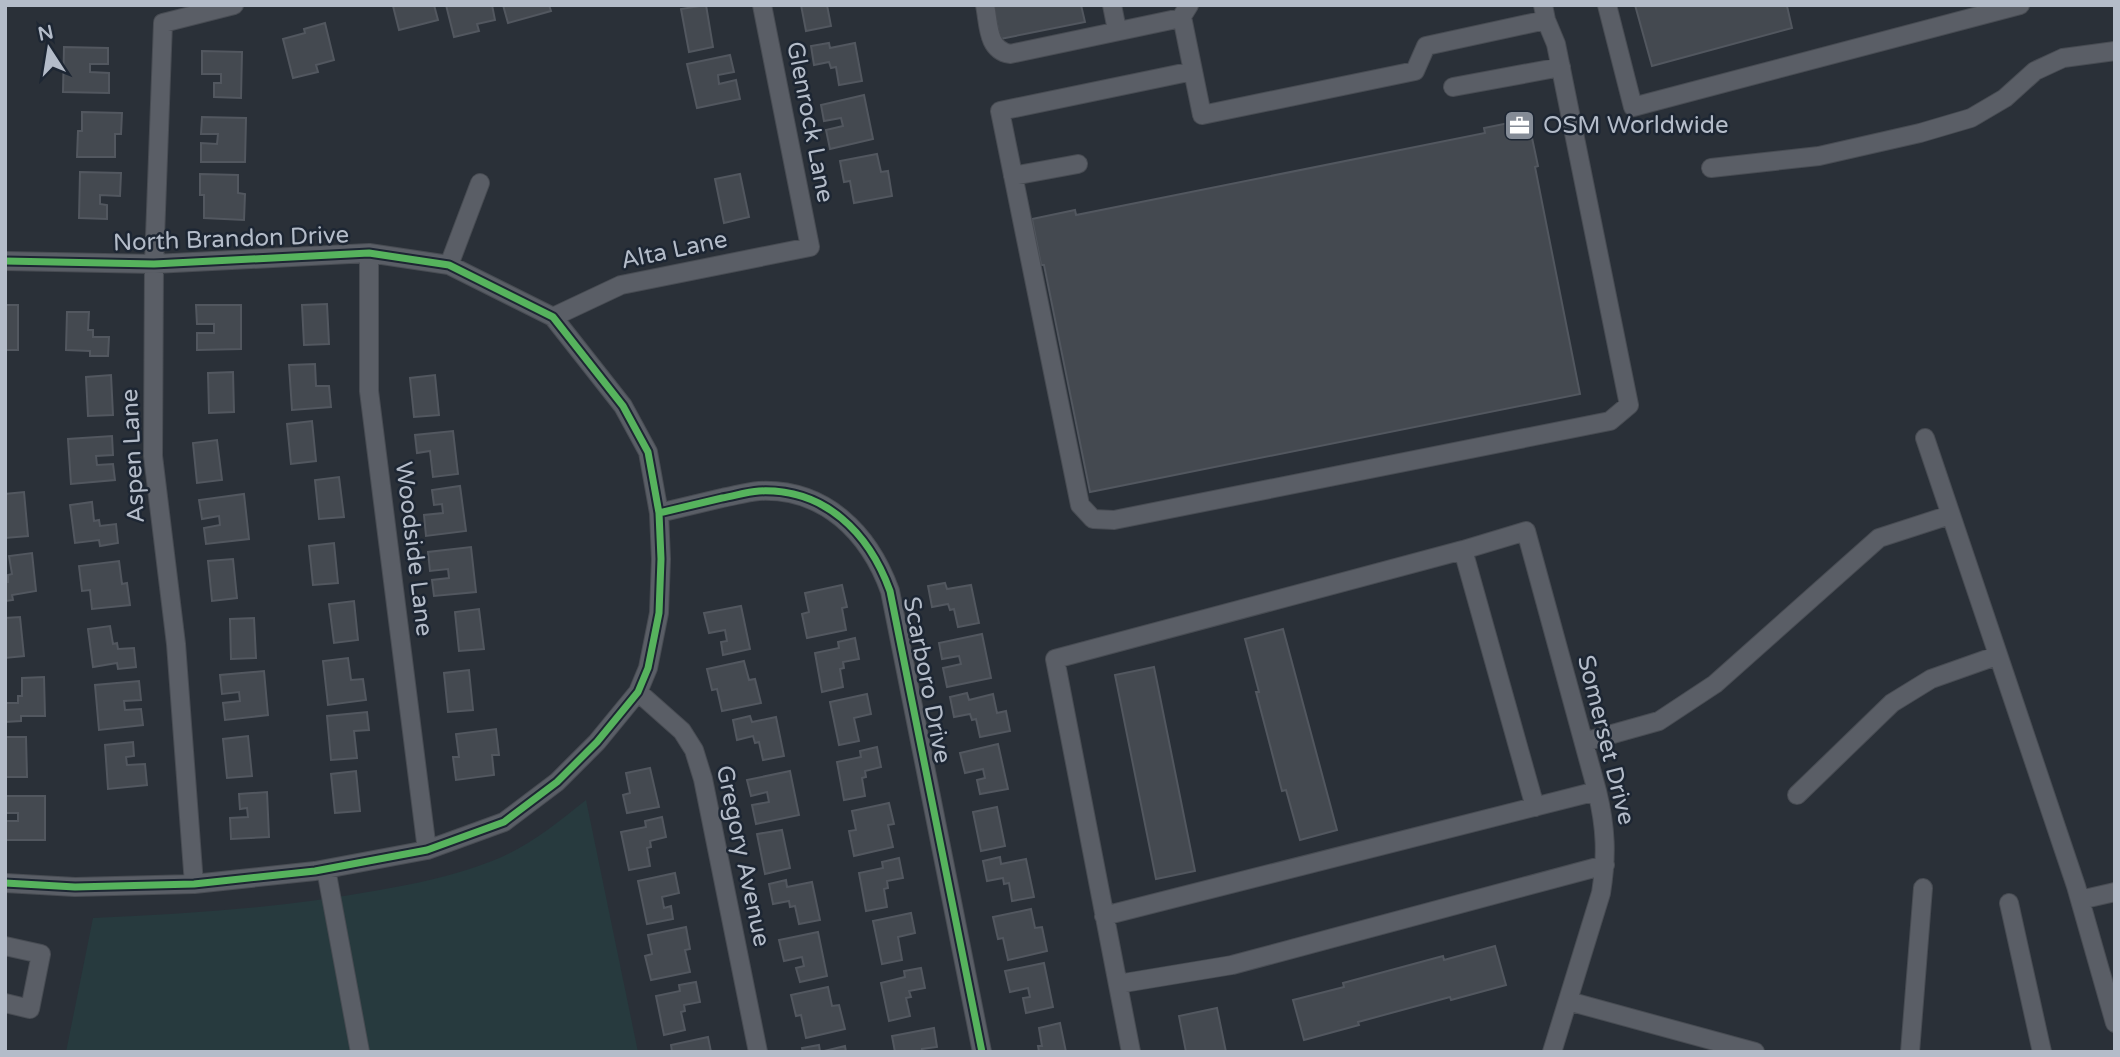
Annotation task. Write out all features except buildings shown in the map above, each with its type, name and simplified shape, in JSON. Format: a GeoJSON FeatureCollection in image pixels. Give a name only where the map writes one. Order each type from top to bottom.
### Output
{"type":"FeatureCollection","features":[{"type":"Feature","properties":{"kind":"street","name":"Aspen Lane"},"geometry":{"type":"LineString","coordinates":[[194,884],[176,644],[153,456],[154,264],[163,23],[234,5]]}},
{"type":"Feature","properties":{"kind":"street","name":"Glenrock Lane"},"geometry":{"type":"LineString","coordinates":[[762,5],[810,247]]}},
{"type":"Feature","properties":{"kind":"street"},"geometry":{"type":"LineString","coordinates":[[985,5],[992,43],[997,50],[1010,54],[1117,30],[1177,12],[1193,71],[1202,115],[1415,71],[1426,46],[1544,13],[1556,44],[1561,67],[1629,405],[1610,421],[1114,520],[1093,519],[1080,505],[1000,111],[1193,71]]}},
{"type":"Feature","properties":{"kind":"street"},"geometry":{"type":"LineString","coordinates":[[1112,5],[1117,30]]}},
{"type":"Feature","properties":{"kind":"street"},"geometry":{"type":"LineString","coordinates":[[1606,5],[1633,107],[2020,5]]}},
{"type":"Feature","properties":{"kind":"street"},"geometry":{"type":"LineString","coordinates":[[1711,167],[1819,156],[1920,133],[1971,118],[2005,99],[2035,71],[2063,58],[2115,51]]}},
{"type":"Feature","properties":{"kind":"street"},"geometry":{"type":"LineString","coordinates":[[1453,87],[1561,67]]}},
{"type":"Feature","properties":{"kind":"street"},"geometry":{"type":"LineString","coordinates":[[1013,176],[1078,164]]}},
{"type":"Feature","properties":{"kind":"street"},"geometry":{"type":"LineString","coordinates":[[449,265],[480,183]]}},
{"type":"Feature","properties":{"kind":"street","name":"Alta Lane"},"geometry":{"type":"LineString","coordinates":[[553,317],[621,285],[810,247]]}},
{"type":"Feature","properties":{"kind":"street","name":"North Brandon Drive"},"geometry":{"type":"LineString","coordinates":[[5,261],[154,264],[369,253],[449,265],[553,317],[623,406],[648,452],[659,513],[661,559],[659,613],[648,668],[638,692],[597,742],[557,782],[504,822],[427,850],[326,869],[194,884],[75,887],[5,883]]}},
{"type":"Feature","properties":{"kind":"street","name":"Woodside Lane"},"geometry":{"type":"LineString","coordinates":[[369,253],[369,391],[427,850]]}},
{"type":"Feature","properties":{"kind":"street"},"geometry":{"type":"LineString","coordinates":[[1925,438],[2080,900],[2115,1023]]}},
{"type":"Feature","properties":{"kind":"street","name":"Scarboro Drive"},"geometry":{"type":"LineString","coordinates":[[659,513],[749,492],[788,494],[821,505],[838,516],[871,550],[890,591],[982,1052]]}},
{"type":"Feature","properties":{"kind":"street"},"geometry":{"type":"LineString","coordinates":[[1584,742],[1659,721],[1715,684],[1879,538],[1950,514]]}},
{"type":"Feature","properties":{"kind":"street","name":"Somerset Drive"},"geometry":{"type":"LineString","coordinates":[[1463,550],[1526,531],[1597,791],[1606,831],[1605,865],[1601,893],[1568,1001]]}},
{"type":"Feature","properties":{"kind":"street"},"geometry":{"type":"LineString","coordinates":[[1132,1052],[1055,659],[1463,550],[1535,807]]}},
{"type":"Feature","properties":{"kind":"street"},"geometry":{"type":"LineString","coordinates":[[1797,795],[1892,703],[1931,679],[1997,656]]}},
{"type":"Feature","properties":{"kind":"street","name":"Gregory Avenue"},"geometry":{"type":"LineString","coordinates":[[638,692],[682,731],[694,750],[703,779],[758,1052]]}},
{"type":"Feature","properties":{"kind":"street"},"geometry":{"type":"LineString","coordinates":[[1104,916],[1597,791]]}},
{"type":"Feature","properties":{"kind":"street"},"geometry":{"type":"LineString","coordinates":[[1118,984],[1232,965],[1605,865]]}},
{"type":"Feature","properties":{"kind":"street"},"geometry":{"type":"LineString","coordinates":[[326,869],[360,1052]]}},
{"type":"Feature","properties":{"kind":"street"},"geometry":{"type":"LineString","coordinates":[[1910,1052],[1923,888]]}},
{"type":"Feature","properties":{"kind":"street"},"geometry":{"type":"LineString","coordinates":[[2080,900],[2115,892]]}},
{"type":"Feature","properties":{"kind":"street"},"geometry":{"type":"LineString","coordinates":[[2008,903],[2042,1052]]}},
{"type":"Feature","properties":{"kind":"street"},"geometry":{"type":"LineString","coordinates":[[5,946],[41,954],[30,1009],[5,1003]]}},
{"type":"Feature","properties":{"kind":"street"},"geometry":{"type":"LineString","coordinates":[[1552,1052],[1568,1001],[1755,1052]]}},
{"type":"Feature","properties":{"kind":"street"},"geometry":{"type":"LineString","coordinates":[[1685,1033],[1690,1052]]}},
{"type":"Feature","properties":{"kind":"green space"},"geometry":{"type":"Polygon","coordinates":[[[586,800],[638,1052],[66,1052],[93,918],[269,906],[339,897],[434,879],[505,856],[541,834],[586,800]]]}},
{"type":"Feature","properties":{"kind":"cycle path"},"geometry":{"type":"LineString","coordinates":[[5,261],[154,264],[369,253],[449,265],[553,317],[623,406],[648,452],[659,513],[661,559],[659,613],[648,668],[638,692],[597,742],[557,782],[504,822],[427,850],[315,871],[194,884],[75,887],[5,883]]}},
{"type":"Feature","properties":{"kind":"cycle path"},"geometry":{"type":"LineString","coordinates":[[659,513],[749,492],[783,492],[824,506],[857,533],[870,550],[890,591],[982,1052]]}},
{"type":"Feature","properties":{"kind":"place","name":"OSM Worldwide"},"geometry":{"type":"Point","coordinates":[1520,125]}}]}
